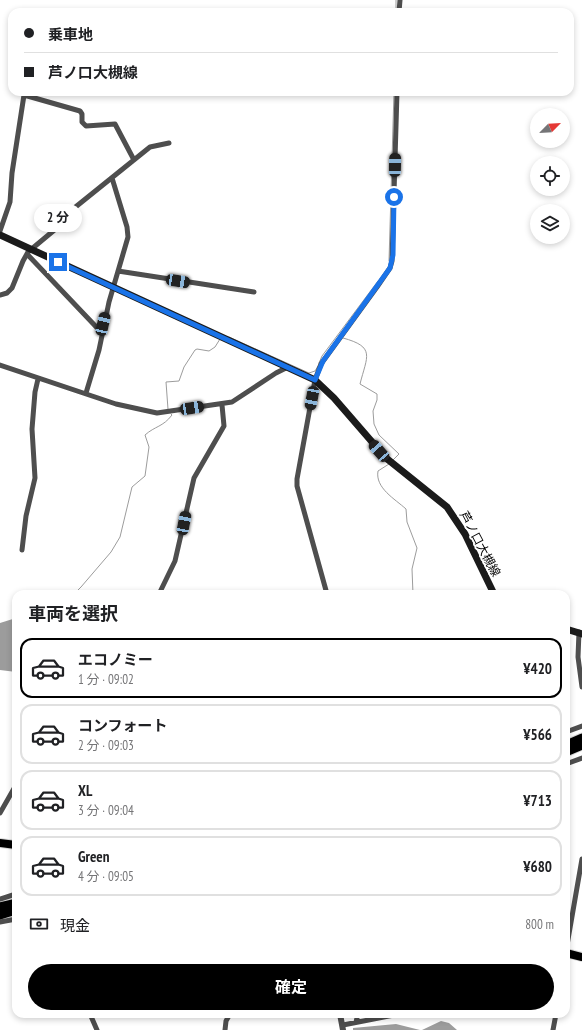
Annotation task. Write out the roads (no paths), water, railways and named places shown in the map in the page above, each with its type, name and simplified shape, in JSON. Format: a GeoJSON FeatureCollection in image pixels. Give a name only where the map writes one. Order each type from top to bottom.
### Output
{"type":"FeatureCollection","features":[{"type":"Feature","properties":{"kind":"highway"},"geometry":{"type":"LineString","coordinates":[[570,743],[582,738]]}},
{"type":"Feature","properties":{"kind":"highway"},"geometry":{"type":"LineString","coordinates":[[570,750],[582,745]]}},
{"type":"Feature","properties":{"kind":"highway"},"geometry":{"type":"LineString","coordinates":[[0,907],[12,904]]}},
{"type":"Feature","properties":{"kind":"highway"},"geometry":{"type":"LineString","coordinates":[[0,915],[12,911]]}},
{"type":"Feature","properties":{"kind":"main road","name":"芦ノ口大槻線"},"geometry":{"type":"LineString","coordinates":[[0,235],[29,252],[113,286],[315,380],[334,398],[386,458],[447,507],[465,534],[492,590]]}},
{"type":"Feature","properties":{"kind":"main road"},"geometry":{"type":"LineString","coordinates":[[570,630],[580,633]]}},
{"type":"Feature","properties":{"kind":"main road"},"geometry":{"type":"LineString","coordinates":[[0,843],[12,844]]}},
{"type":"Feature","properties":{"kind":"main road"},"geometry":{"type":"LineString","coordinates":[[570,953],[582,957]]}},
{"type":"Feature","properties":{"kind":"street"},"geometry":{"type":"LineString","coordinates":[[0,231],[10,202],[12,173],[24,96]]}},
{"type":"Feature","properties":{"kind":"street"},"geometry":{"type":"LineString","coordinates":[[28,96],[80,111],[82,114],[82,122],[86,126],[115,124],[134,160]]}},
{"type":"Feature","properties":{"kind":"street"},"geometry":{"type":"LineString","coordinates":[[326,590],[297,486],[298,475],[315,380],[323,361],[391,264],[393,255],[397,96]]}},
{"type":"Feature","properties":{"kind":"street"},"geometry":{"type":"LineString","coordinates":[[0,294],[7,293],[12,288],[29,252],[58,227],[73,209],[150,147],[169,143]]}},
{"type":"Feature","properties":{"kind":"street"},"geometry":{"type":"LineString","coordinates":[[86,393],[92,376],[113,286],[127,243],[128,232],[112,178]]}},
{"type":"Feature","properties":{"kind":"street"},"geometry":{"type":"LineString","coordinates":[[29,252],[102,333]]}},
{"type":"Feature","properties":{"kind":"street"},"geometry":{"type":"LineString","coordinates":[[118,272],[254,292]]}},
{"type":"Feature","properties":{"kind":"street"},"geometry":{"type":"LineString","coordinates":[[0,365],[38,379],[122,405],[157,413],[222,405],[240,398],[276,373],[288,367]]}},
{"type":"Feature","properties":{"kind":"street"},"geometry":{"type":"LineString","coordinates":[[22,550],[26,516],[35,478],[32,429],[35,392],[38,379]]}},
{"type":"Feature","properties":{"kind":"street"},"geometry":{"type":"LineString","coordinates":[[161,590],[175,562],[194,478],[224,426],[222,405]]}},
{"type":"Feature","properties":{"kind":"street"},"geometry":{"type":"LineString","coordinates":[[580,633],[578,657],[582,687]]}},
{"type":"Feature","properties":{"kind":"street"},"geometry":{"type":"LineString","coordinates":[[570,730],[582,726]]}},
{"type":"Feature","properties":{"kind":"street"},"geometry":{"type":"LineString","coordinates":[[570,762],[582,758]]}},
{"type":"Feature","properties":{"kind":"street"},"geometry":{"type":"LineString","coordinates":[[0,813],[12,795]]}},
{"type":"Feature","properties":{"kind":"street"},"geometry":{"type":"LineString","coordinates":[[570,929],[582,859]]}},
{"type":"Feature","properties":{"kind":"street"},"geometry":{"type":"LineString","coordinates":[[0,899],[12,895]]}},
{"type":"Feature","properties":{"kind":"street"},"geometry":{"type":"LineString","coordinates":[[0,922],[12,920]]}},
{"type":"Feature","properties":{"kind":"street"},"geometry":{"type":"LineString","coordinates":[[92,1018],[97,1030]]}},
{"type":"Feature","properties":{"kind":"street"},"geometry":{"type":"LineString","coordinates":[[225,1030],[227,1018]]}},
{"type":"Feature","properties":{"kind":"street"},"geometry":{"type":"LineString","coordinates":[[356,1022],[357,1018]]}},
{"type":"Feature","properties":{"kind":"street"},"geometry":{"type":"LineString","coordinates":[[343,1027],[356,1022],[378,1018]]}},
{"type":"Feature","properties":{"kind":"street"},"geometry":{"type":"LineString","coordinates":[[553,1030],[555,1018]]}},
{"type":"Feature","properties":{"kind":"waterway"},"geometry":{"type":"LineString","coordinates":[[396,0],[396,8]]}},
{"type":"Feature","properties":{"kind":"waterway"},"geometry":{"type":"LineString","coordinates":[[389,261],[394,96]]}},
{"type":"Feature","properties":{"kind":"waterway"},"geometry":{"type":"LineString","coordinates":[[319,363],[322,356],[378,281]]}},
{"type":"Feature","properties":{"kind":"waterway"},"geometry":{"type":"LineString","coordinates":[[229,337],[309,373],[315,371],[318,366]]}},
{"type":"Feature","properties":{"kind":"waterway"},"geometry":{"type":"LineString","coordinates":[[343,338],[353,341],[365,349],[366,360],[360,384],[377,394],[377,400],[373,411],[374,424],[379,435],[399,454],[393,460]]}},
{"type":"Feature","properties":{"kind":"waterway"},"geometry":{"type":"LineString","coordinates":[[168,409],[166,382],[179,381],[184,367],[195,350],[209,351],[215,347],[220,339]]}},
{"type":"Feature","properties":{"kind":"waterway"},"geometry":{"type":"LineString","coordinates":[[78,590],[111,552],[120,537],[132,487],[145,476],[149,447],[145,435],[169,419],[172,415],[171,414]]}},
{"type":"Feature","properties":{"kind":"waterway"},"geometry":{"type":"LineString","coordinates":[[389,464],[378,471],[378,477],[387,493],[406,509],[407,522],[417,548],[412,569],[413,590]]}}]}
